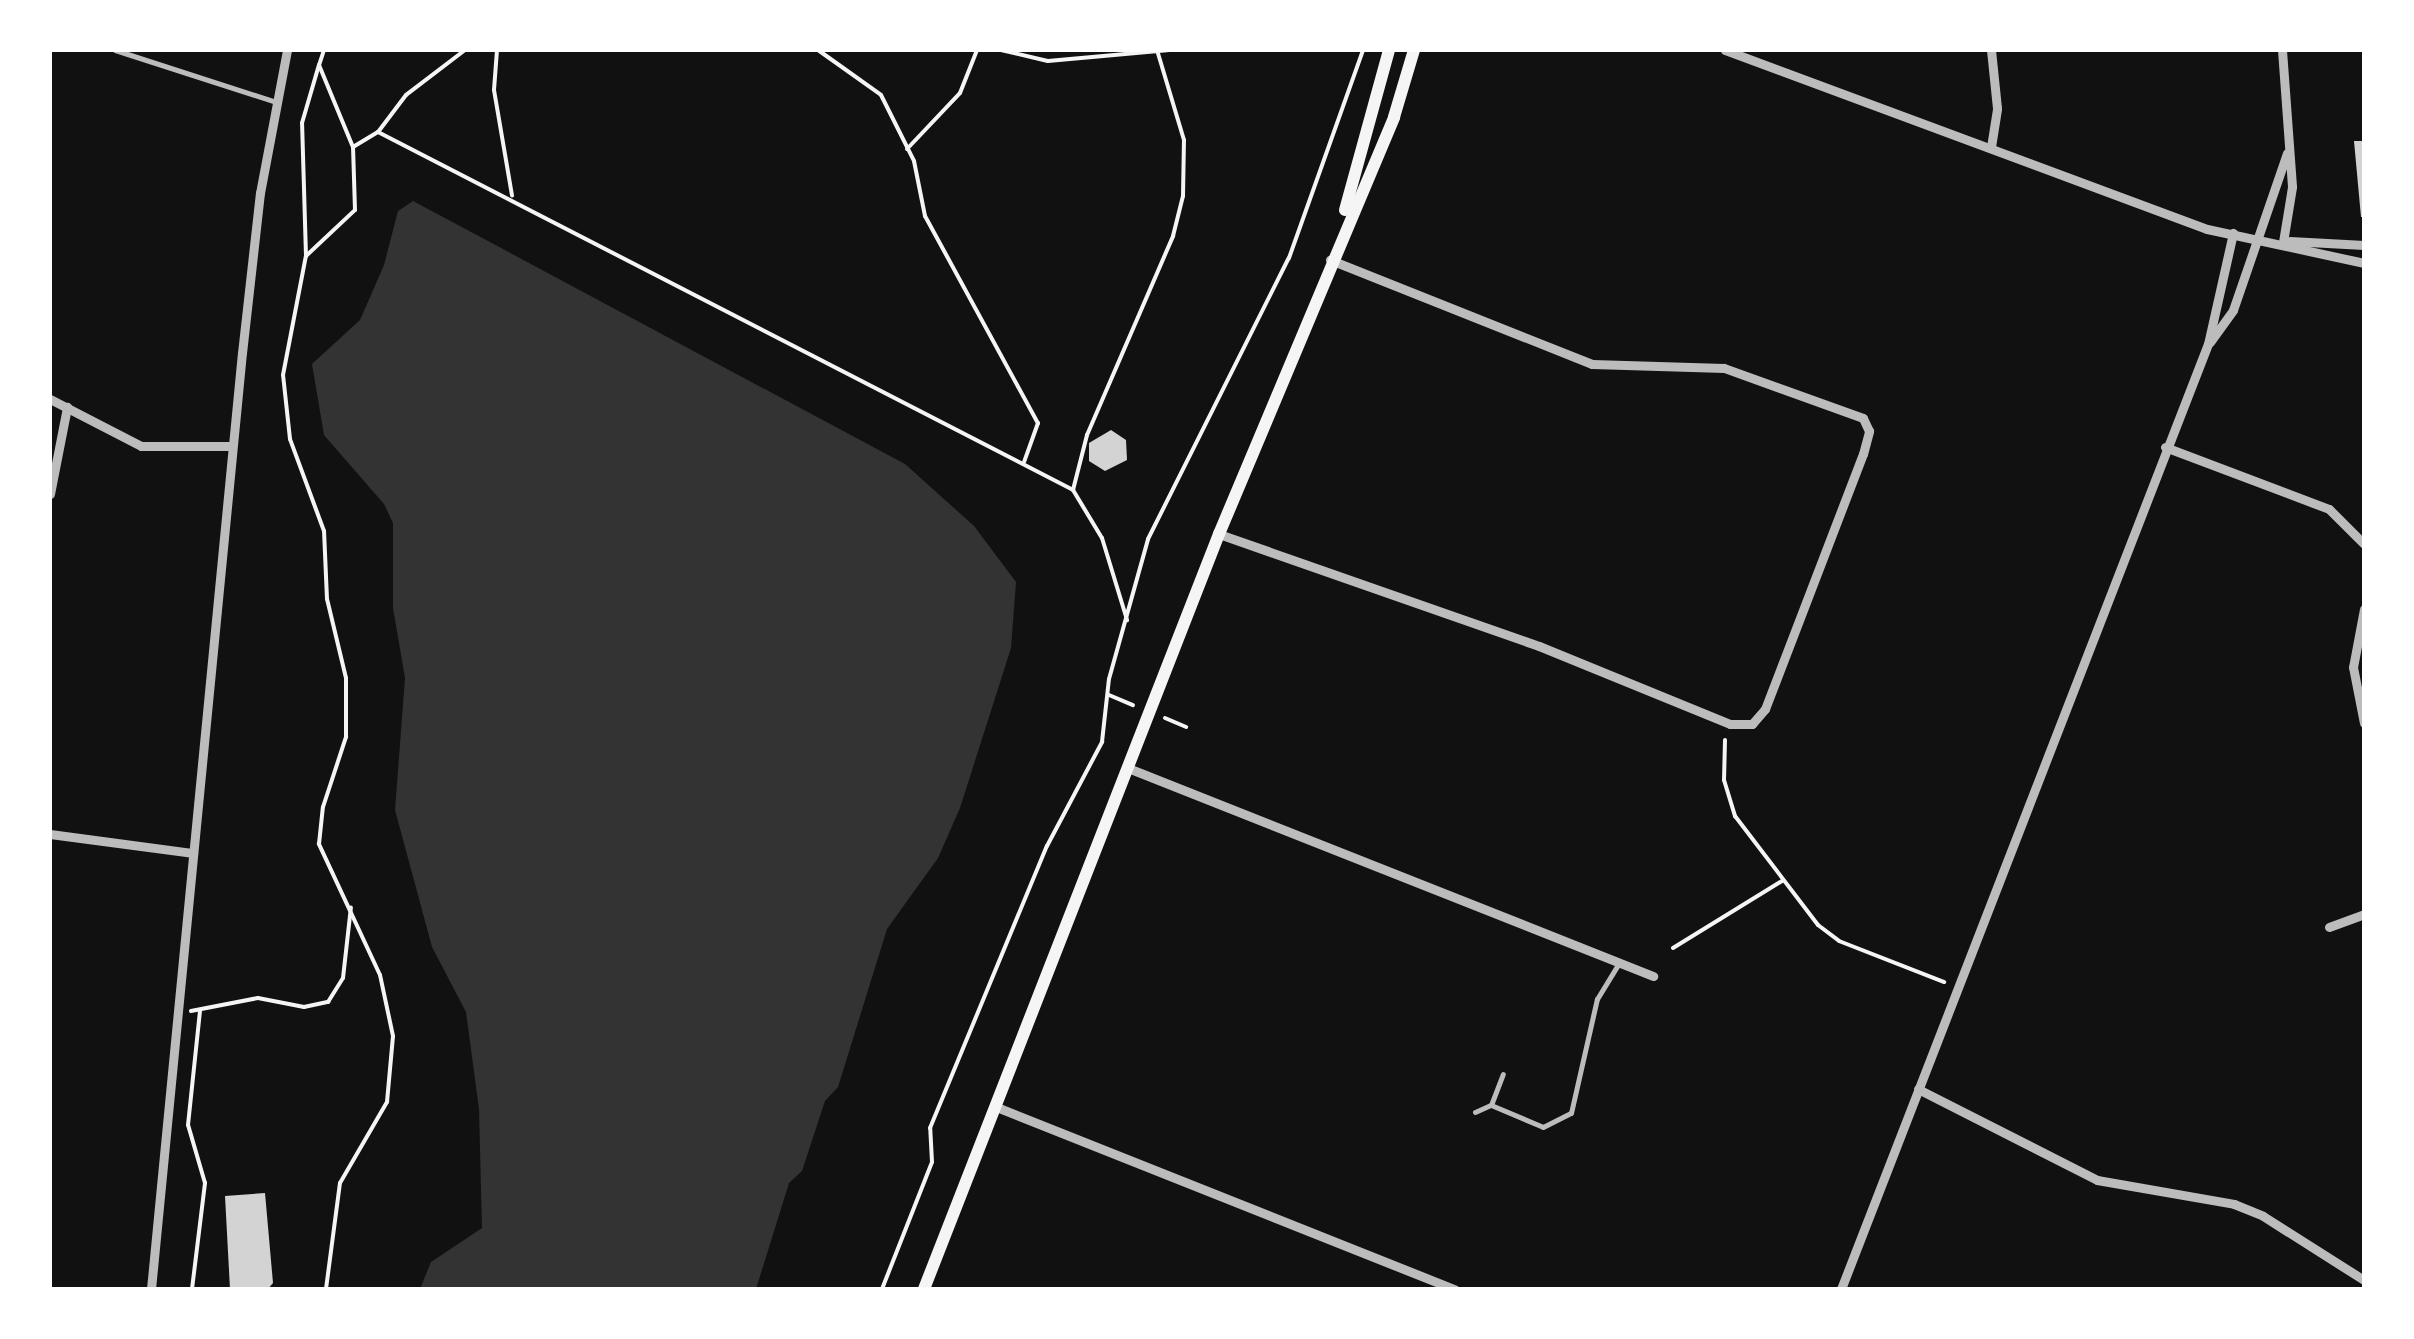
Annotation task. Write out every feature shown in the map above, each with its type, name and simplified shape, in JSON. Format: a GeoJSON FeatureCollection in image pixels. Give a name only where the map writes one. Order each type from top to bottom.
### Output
{"type":"FeatureCollection","features":[{"type":"Feature","properties":{"kind":"main road"},"geometry":{"type":"LineString","coordinates":[[1330,260],[1389,50]]}},
{"type":"Feature","properties":{"kind":"main road"},"geometry":{"type":"LineString","coordinates":[[924,1289],[1219,534],[1330,260],[1394,117],[1414,50]]}},
{"type":"Feature","properties":{"kind":"street"},"geometry":{"type":"LineString","coordinates":[[151,1289],[232,446],[276,102],[287,50]]}},
{"type":"Feature","properties":{"kind":"street"},"geometry":{"type":"LineString","coordinates":[[1725,50],[2233,234],[2364,263]]}},
{"type":"Feature","properties":{"kind":"street"},"geometry":{"type":"LineString","coordinates":[[1990,147],[1996,112],[1992,50]]}},
{"type":"Feature","properties":{"kind":"street"},"geometry":{"type":"LineString","coordinates":[[2282,50],[2292,187],[2283,242]]}},
{"type":"Feature","properties":{"kind":"street"},"geometry":{"type":"LineString","coordinates":[[2208,344],[2233,310],[2287,153]]}},
{"type":"Feature","properties":{"kind":"street"},"geometry":{"type":"LineString","coordinates":[[1842,1289],[2164,447],[2208,344],[2233,234]]}},
{"type":"Feature","properties":{"kind":"street"},"geometry":{"type":"LineString","coordinates":[[2283,242],[2326,238],[2364,245]]}},
{"type":"Feature","properties":{"kind":"street"},"geometry":{"type":"LineString","coordinates":[[1219,534],[1539,646],[1730,724],[1752,724],[1765,709],[1863,454],[1867,422],[1724,368],[1592,364],[1330,260]]}},
{"type":"Feature","properties":{"kind":"street"},"geometry":{"type":"LineString","coordinates":[[50,399],[141,446],[232,446]]}},
{"type":"Feature","properties":{"kind":"street"},"geometry":{"type":"LineString","coordinates":[[50,494],[67,408]]}},
{"type":"Feature","properties":{"kind":"street"},"geometry":{"type":"LineString","coordinates":[[2164,447],[2329,508],[2364,544]]}},
{"type":"Feature","properties":{"kind":"street"},"geometry":{"type":"LineString","coordinates":[[2364,609],[2352,667],[2364,722]]}},
{"type":"Feature","properties":{"kind":"street"},"geometry":{"type":"LineString","coordinates":[[1128,768],[1652,976]]}},
{"type":"Feature","properties":{"kind":"street"},"geometry":{"type":"LineString","coordinates":[[50,834],[192,853]]}},
{"type":"Feature","properties":{"kind":"street"},"geometry":{"type":"LineString","coordinates":[[2328,927],[2364,914]]}},
{"type":"Feature","properties":{"kind":"street"},"geometry":{"type":"LineString","coordinates":[[1918,1090],[2097,1180],[2234,1204],[2263,1216],[2364,1280]]}},
{"type":"Feature","properties":{"kind":"street"},"geometry":{"type":"LineString","coordinates":[[994,1106],[1455,1289]]}},
{"type":"Feature","properties":{"kind":"lane"},"geometry":{"type":"LineString","coordinates":[[115,50],[276,102]]}},
{"type":"Feature","properties":{"kind":"lane"},"geometry":{"type":"LineString","coordinates":[[1491,1104],[1543,1127],[1571,1114],[1597,1000],[1619,963]]}},
{"type":"Feature","properties":{"kind":"lane"},"geometry":{"type":"LineString","coordinates":[[1475,1112],[1491,1104],[1503,1074]]}},
{"type":"Feature","properties":{"kind":"path"},"geometry":{"type":"LineString","coordinates":[[324,50],[302,123],[306,256],[283,401],[324,531],[327,599],[346,678],[346,737],[319,830],[326,868],[351,907],[380,975],[394,1061],[387,1102],[340,1183],[326,1289]]}},
{"type":"Feature","properties":{"kind":"path"},"geometry":{"type":"LineString","coordinates":[[353,147],[378,132],[406,95],[465,50]]}},
{"type":"Feature","properties":{"kind":"path"},"geometry":{"type":"LineString","coordinates":[[496,50],[494,90],[512,195]]}},
{"type":"Feature","properties":{"kind":"path"},"geometry":{"type":"LineString","coordinates":[[818,50],[882,95],[907,149],[925,216],[1038,424],[1024,462]]}},
{"type":"Feature","properties":{"kind":"path"},"geometry":{"type":"LineString","coordinates":[[907,149],[960,93],[977,50]]}},
{"type":"Feature","properties":{"kind":"path"},"geometry":{"type":"LineString","coordinates":[[1002,50],[1048,61],[1170,50]]}},
{"type":"Feature","properties":{"kind":"path"},"geometry":{"type":"LineString","coordinates":[[882,1289],[932,1162],[927,1134],[1047,846],[1102,742],[1110,679],[1164,497],[1289,258],[1362,50]]}},
{"type":"Feature","properties":{"kind":"path"},"geometry":{"type":"LineString","coordinates":[[1073,490],[1087,435],[1173,236],[1183,196],[1184,140],[1157,51]]}},
{"type":"Feature","properties":{"kind":"path"},"geometry":{"type":"LineString","coordinates":[[306,256],[355,210],[353,147],[319,65]]}},
{"type":"Feature","properties":{"kind":"path"},"geometry":{"type":"LineString","coordinates":[[378,132],[512,195],[1073,490],[1102,538],[1127,620]]}},
{"type":"Feature","properties":{"kind":"path"},"geometry":{"type":"LineString","coordinates":[[1730,724],[1722,764],[1735,816],[1782,881],[1839,941],[1958,987]]}},
{"type":"Feature","properties":{"kind":"path"},"geometry":{"type":"LineString","coordinates":[[1673,948],[1782,881]]}},
{"type":"Feature","properties":{"kind":"path"},"geometry":{"type":"LineString","coordinates":[[177,1011],[258,998],[304,1007],[328,1002],[343,978],[351,907]]}},
{"type":"Feature","properties":{"kind":"path"},"geometry":{"type":"LineString","coordinates":[[192,1289],[205,1183],[188,1125],[200,1010]]}},
{"type":"Feature","properties":{"kind":"shaded area"},"geometry":{"type":"Polygon","coordinates":[[[413,201],[905,464],[974,526],[1016,582],[1011,648],[960,808],[938,858],[887,929],[838,1087],[825,1101],[802,1171],[789,1183],[756,1289],[420,1289],[431,1262],[482,1228],[479,1109],[466,1012],[432,947],[395,810],[405,678],[393,608],[393,523],[384,504],[324,435],[312,364],[360,320],[384,265],[398,211],[413,201]]]}},
{"type":"Feature","properties":{"kind":"building"},"geometry":{"type":"Polygon","coordinates":[[[2354,141],[2364,141],[2364,217],[2361,217],[2354,141]]]}},
{"type":"Feature","properties":{"kind":"building"},"geometry":{"type":"Polygon","coordinates":[[[1111,430],[1126,440],[1127,460],[1105,471],[1089,461],[1089,443],[1111,430]]]}},
{"type":"Feature","properties":{"kind":"building"},"geometry":{"type":"Polygon","coordinates":[[[265,1193],[273,1283],[268,1289],[230,1289],[225,1196],[265,1193]]]}}]}
